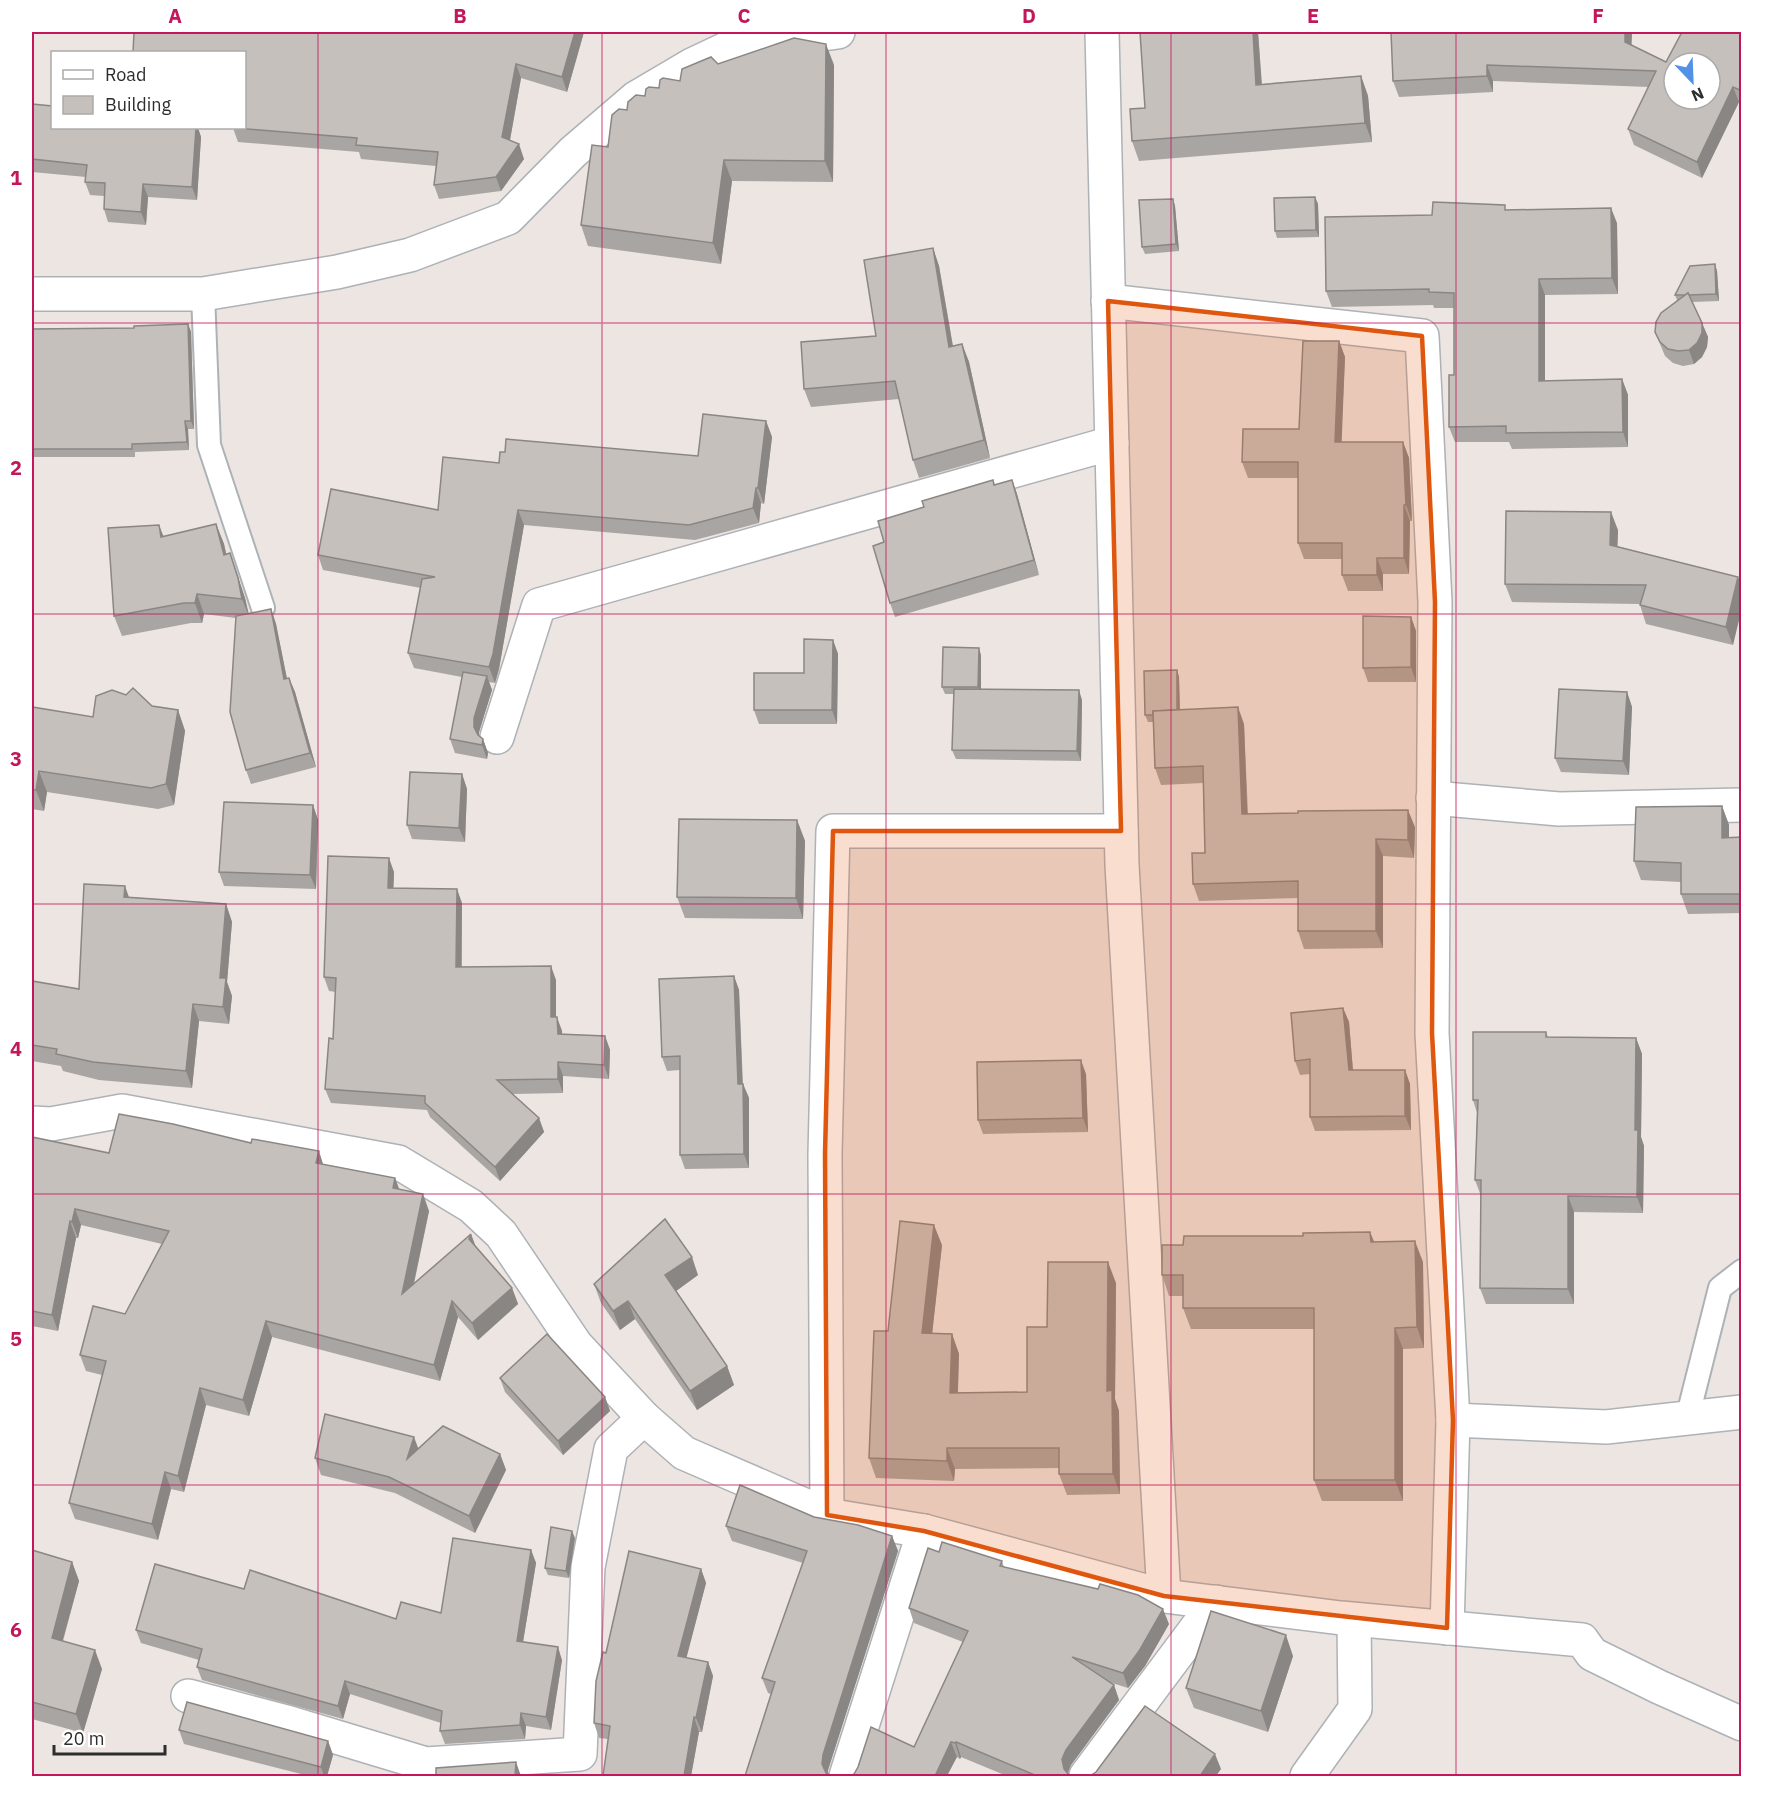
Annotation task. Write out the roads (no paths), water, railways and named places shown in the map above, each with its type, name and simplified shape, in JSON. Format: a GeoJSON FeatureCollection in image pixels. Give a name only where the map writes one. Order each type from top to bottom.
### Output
{"type":"FeatureCollection","features":[{"type":"Feature","properties":{"kind":"street"},"geometry":{"type":"LineString","coordinates":[[32,294],[202,294],[338,272],[410,255],[508,218],[573,152],[636,98],[692,65],[764,32],[801,37],[838,32]]}},
{"type":"Feature","properties":{"kind":"street"},"geometry":{"type":"LineString","coordinates":[[1102,32],[1120,831],[1164,1596]]}},
{"type":"Feature","properties":{"kind":"street"},"geometry":{"type":"LineString","coordinates":[[1108,301],[1422,336],[1435,602],[1432,1033],[1453,1420],[1447,1628]]}},
{"type":"Feature","properties":{"kind":"street"},"geometry":{"type":"LineString","coordinates":[[497,737],[539,605],[1112,443]]}},
{"type":"Feature","properties":{"kind":"street"},"geometry":{"type":"LineString","coordinates":[[1433,798],[1558,809],[1742,805]]}},
{"type":"Feature","properties":{"kind":"street"},"geometry":{"type":"LineString","coordinates":[[827,1515],[825,1155],[833,831],[1120,831]]}},
{"type":"Feature","properties":{"kind":"street"},"geometry":{"type":"LineString","coordinates":[[32,1124],[51,1124],[122,1112],[398,1162],[471,1206],[501,1234],[576,1345],[644,1418],[684,1453],[827,1515],[924,1531],[1164,1596],[1354,1620],[1582,1640],[1592,1654],[1742,1724]]}},
{"type":"Feature","properties":{"kind":"street"},"geometry":{"type":"LineString","coordinates":[[1453,1420],[1606,1427],[1742,1412]]}},
{"type":"Feature","properties":{"kind":"street"},"geometry":{"type":"LineString","coordinates":[[188,1695],[426,1764],[579,1765],[588,1567],[611,1449],[644,1418]]}},
{"type":"Feature","properties":{"kind":"street"},"geometry":{"type":"LineString","coordinates":[[846,1776],[924,1531]]}},
{"type":"Feature","properties":{"kind":"street"},"geometry":{"type":"LineString","coordinates":[[1086,1776],[1216,1602]]}},
{"type":"Feature","properties":{"kind":"street"},"geometry":{"type":"LineString","coordinates":[[1307,1776],[1354,1709],[1354,1620]]}},
{"type":"Feature","properties":{"kind":"lane"},"geometry":{"type":"LineString","coordinates":[[202,294],[209,445],[263,608]]}},
{"type":"Feature","properties":{"kind":"lane"},"geometry":{"type":"LineString","coordinates":[[1687,1419],[1720,1288],[1742,1272]]}}]}
